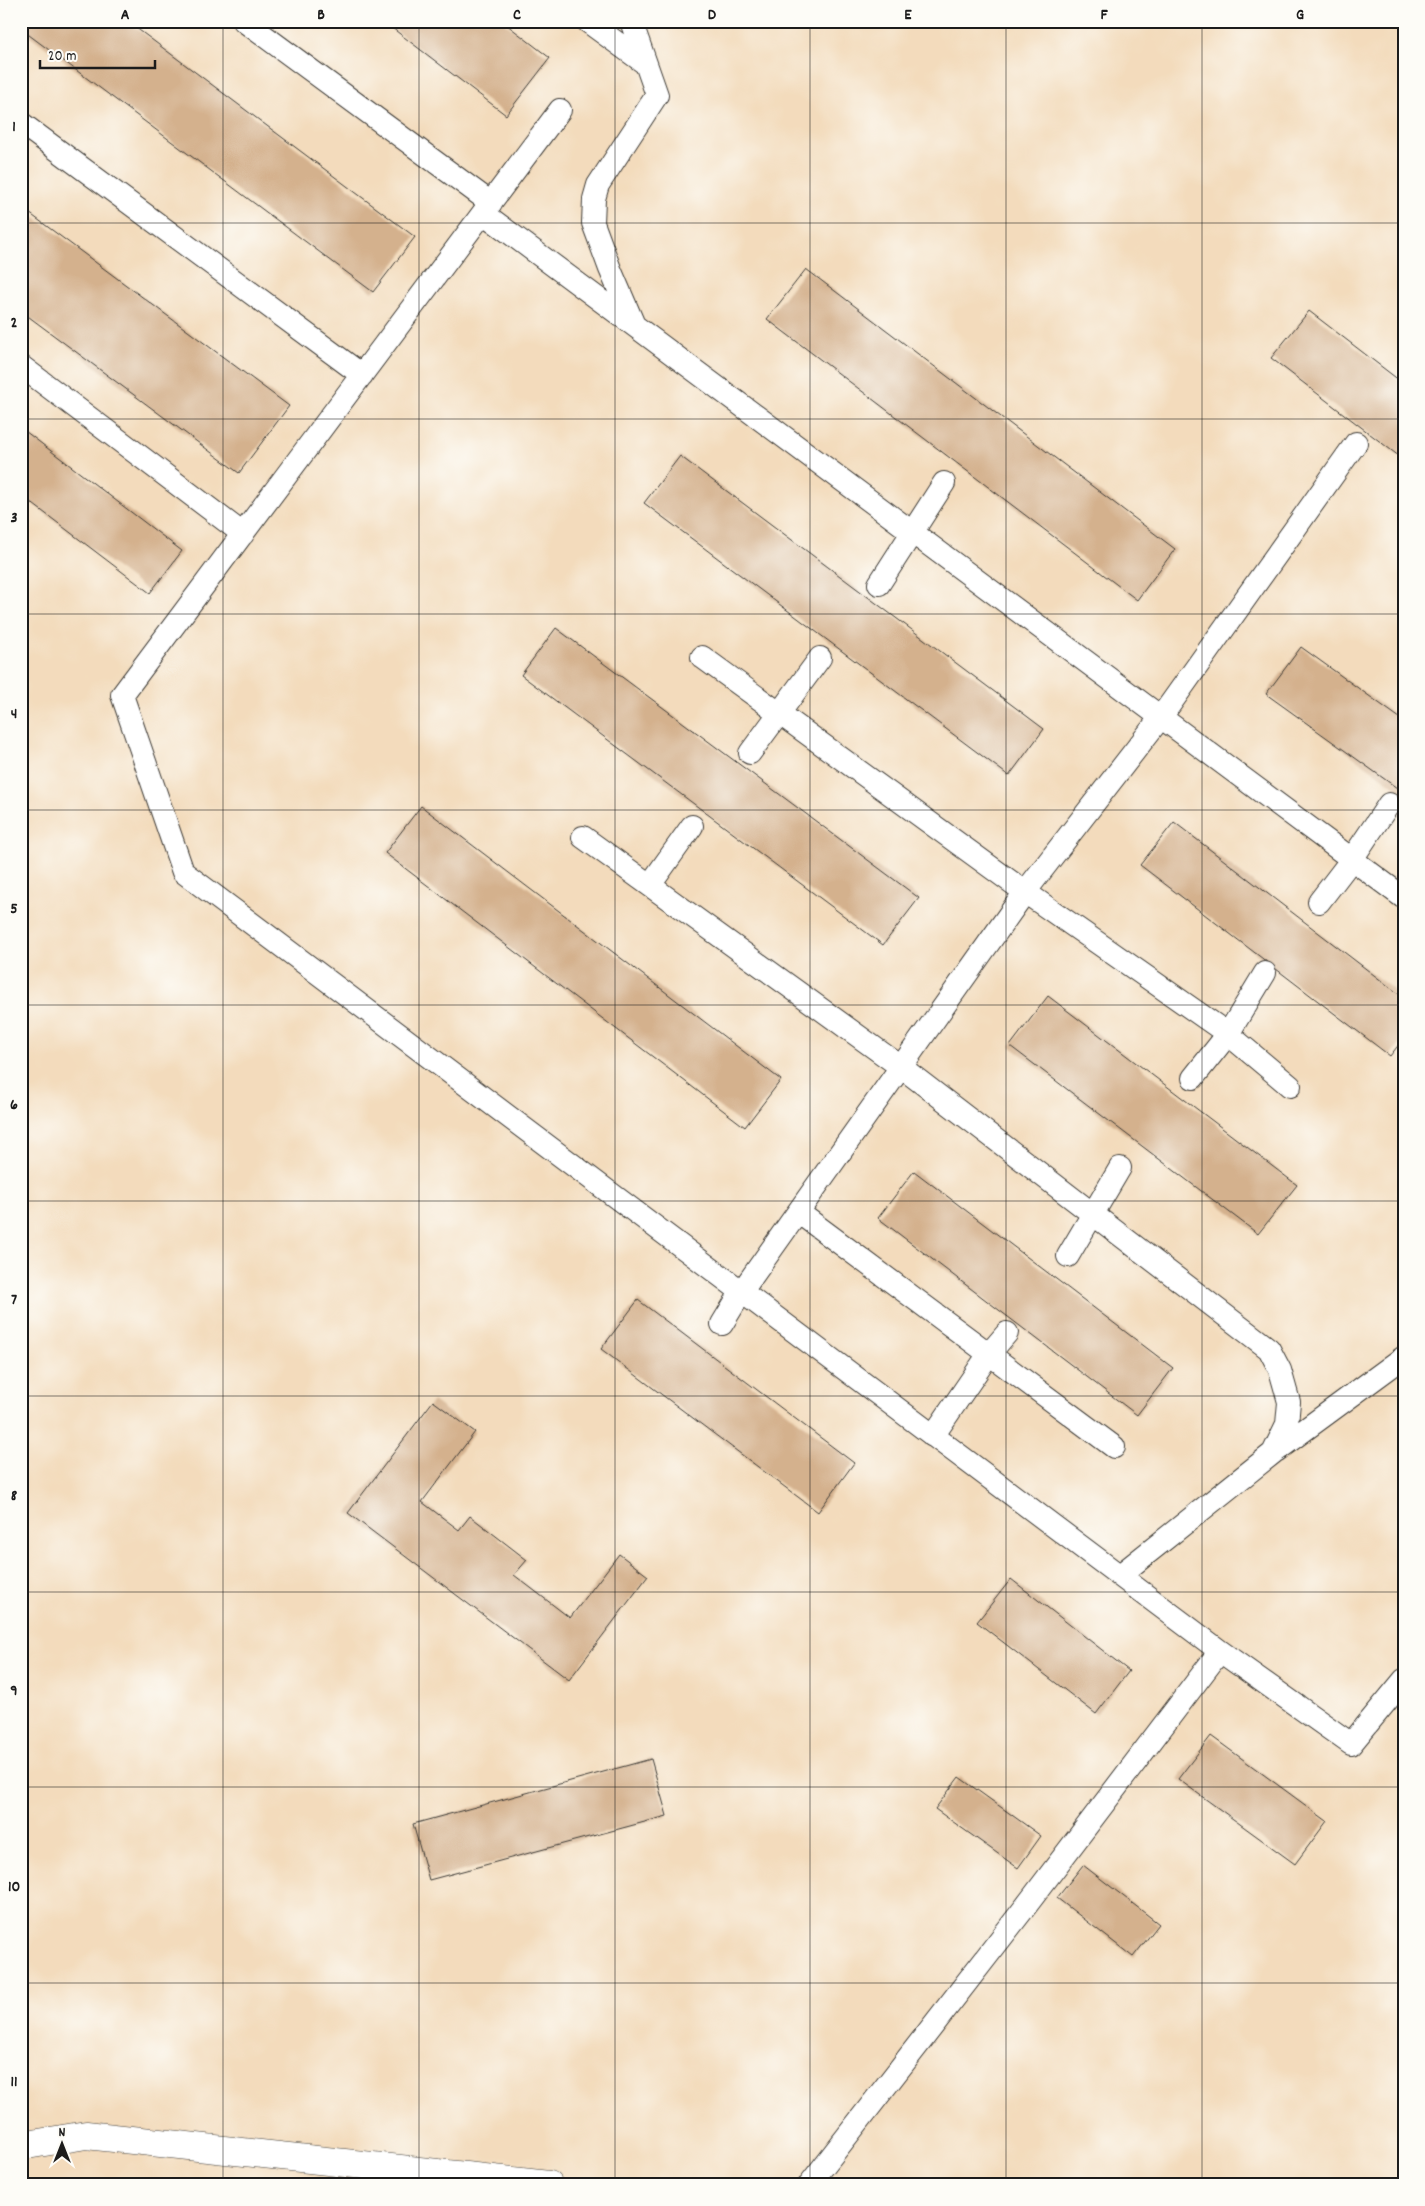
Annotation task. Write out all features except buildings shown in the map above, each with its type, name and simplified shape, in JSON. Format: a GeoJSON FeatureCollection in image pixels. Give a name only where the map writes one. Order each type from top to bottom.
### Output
{"type":"FeatureCollection","features":[{"type":"Feature","properties":{"kind":"street"},"geometry":{"type":"LineString","coordinates":[[21,2146],[86,2135],[549,2185]]}},
{"type":"Feature","properties":{"kind":"lane"},"geometry":{"type":"LineString","coordinates":[[244,21],[487,208],[634,326],[1404,898]]}},
{"type":"Feature","properties":{"kind":"lane"},"geometry":{"type":"LineString","coordinates":[[587,21],[646,64]]}},
{"type":"Feature","properties":{"kind":"lane"},"geometry":{"type":"LineString","coordinates":[[631,21],[657,94],[598,185],[594,199],[593,223],[634,326]]}},
{"type":"Feature","properties":{"kind":"lane"},"geometry":{"type":"LineString","coordinates":[[560,110],[122,695],[183,872],[1220,1651],[1351,1744],[1404,1680]]}},
{"type":"Feature","properties":{"kind":"lane"},"geometry":{"type":"LineString","coordinates":[[21,123],[362,375]]}},
{"type":"Feature","properties":{"kind":"lane"},"geometry":{"type":"LineString","coordinates":[[21,366],[243,534]]}},
{"type":"Feature","properties":{"kind":"lane"},"geometry":{"type":"LineString","coordinates":[[722,1324],[742,1291],[1024,892],[1161,717],[1356,443]]}},
{"type":"Feature","properties":{"kind":"lane"},"geometry":{"type":"LineString","coordinates":[[878,584],[944,483]]}},
{"type":"Feature","properties":{"kind":"lane"},"geometry":{"type":"LineString","coordinates":[[702,657],[1024,892],[1228,1034],[1290,1086]]}},
{"type":"Feature","properties":{"kind":"lane"},"geometry":{"type":"LineString","coordinates":[[750,753],[820,658]]}},
{"type":"Feature","properties":{"kind":"lane"},"geometry":{"type":"LineString","coordinates":[[1319,902],[1352,860],[1389,804]]}},
{"type":"Feature","properties":{"kind":"lane"},"geometry":{"type":"LineString","coordinates":[[650,885],[692,826]]}},
{"type":"Feature","properties":{"kind":"lane"},"geometry":{"type":"LineString","coordinates":[[583,837],[901,1066],[1270,1349],[1280,1370],[1289,1402],[1287,1424],[1273,1453]]}},
{"type":"Feature","properties":{"kind":"lane"},"geometry":{"type":"LineString","coordinates":[[1193,1078],[1228,1034],[1265,973]]}},
{"type":"Feature","properties":{"kind":"lane"},"geometry":{"type":"LineString","coordinates":[[1068,1256],[1120,1168]]}},
{"type":"Feature","properties":{"kind":"lane"},"geometry":{"type":"LineString","coordinates":[[798,1212],[1114,1447]]}},
{"type":"Feature","properties":{"kind":"lane"},"geometry":{"type":"LineString","coordinates":[[934,1436],[989,1354],[1007,1333]]}},
{"type":"Feature","properties":{"kind":"lane"},"geometry":{"type":"LineString","coordinates":[[1120,1575],[1273,1453],[1404,1357]]}},
{"type":"Feature","properties":{"kind":"lane"},"geometry":{"type":"LineString","coordinates":[[809,2185],[1026,1906],[1220,1651]]}}]}
